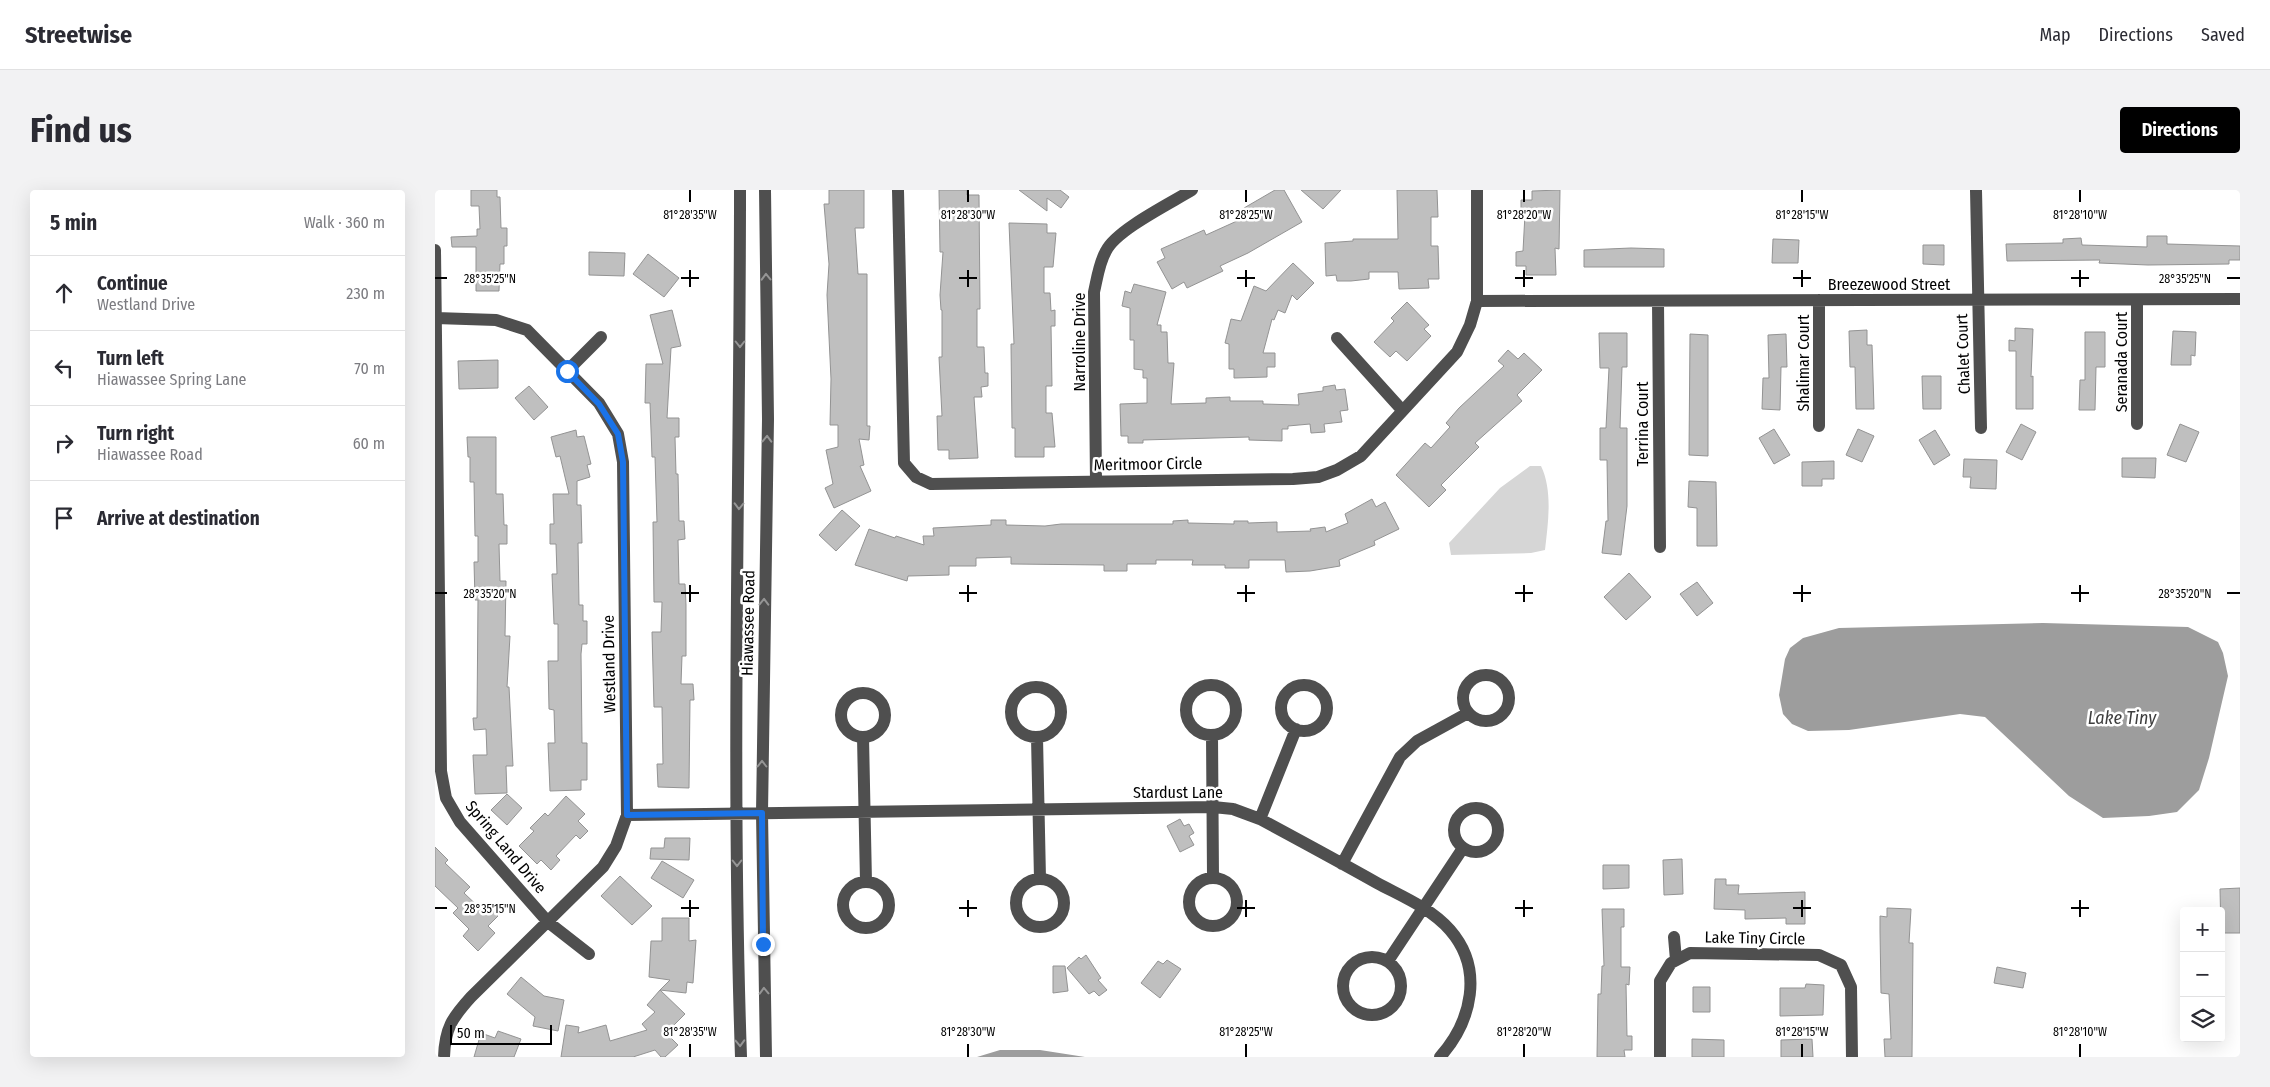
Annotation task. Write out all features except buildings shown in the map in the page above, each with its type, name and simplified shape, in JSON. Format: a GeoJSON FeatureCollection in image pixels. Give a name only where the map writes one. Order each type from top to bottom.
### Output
{"type":"FeatureCollection","features":[{"type":"Feature","properties":{"kind":"street","name":"Hiawassee Road"},"geometry":{"type":"LineString","coordinates":[[740,190],[737,945],[741,1057]]}},
{"type":"Feature","properties":{"kind":"street","name":"Hiawassee Road"},"geometry":{"type":"LineString","coordinates":[[765,190],[768,419],[762,813],[766,1057]]}},
{"type":"Feature","properties":{"kind":"street","name":"Meritmoor Circle"},"geometry":{"type":"LineString","coordinates":[[898,190],[903,463],[915,477],[931,484],[1317,477],[1337,470],[1361,456],[1457,352],[1471,325],[1477,301],[1477,190]]}},
{"type":"Feature","properties":{"kind":"street","name":"Narroline Drive"},"geometry":{"type":"LineString","coordinates":[[1096,481],[1094,292],[1098,274],[1106,250],[1123,232],[1192,190]]}},
{"type":"Feature","properties":{"kind":"street","name":"Chalet Court"},"geometry":{"type":"LineString","coordinates":[[1976,190],[1981,428]]}},
{"type":"Feature","properties":{"kind":"street","name":"Spring Land Drive"},"geometry":{"type":"LineString","coordinates":[[435,250],[441,771],[447,798],[460,822],[548,922],[589,954]]}},
{"type":"Feature","properties":{"kind":"street","name":"Breezewood Street"},"geometry":{"type":"LineString","coordinates":[[1477,301],[2240,299]]}},
{"type":"Feature","properties":{"kind":"street","name":"Terrina Court"},"geometry":{"type":"LineString","coordinates":[[1658,300],[1660,547]]}},
{"type":"Feature","properties":{"kind":"street","name":"Shalimar Court"},"geometry":{"type":"LineString","coordinates":[[1819,300],[1819,426]]}},
{"type":"Feature","properties":{"kind":"street","name":"Seranada Court"},"geometry":{"type":"LineString","coordinates":[[2137,300],[2137,424]]}},
{"type":"Feature","properties":{"kind":"street","name":"Westland Drive"},"geometry":{"type":"LineString","coordinates":[[436,318],[496,320],[527,330],[599,404],[618,434],[623,462],[627,815],[617,846],[603,867],[451,1019],[445,1039],[443,1057]]}},
{"type":"Feature","properties":{"kind":"street"},"geometry":{"type":"LineString","coordinates":[[567,371],[601,337]]}},
{"type":"Feature","properties":{"kind":"street"},"geometry":{"type":"LineString","coordinates":[[1337,338],[1402,410]]}},
{"type":"Feature","properties":{"kind":"street"},"geometry":{"type":"LineString","coordinates":[[1036,687],[1046,689],[1054,694],[1062,712],[1060,721],[1055,729],[1047,735],[1037,737],[1027,736],[1019,730],[1013,722],[1011,712],[1018,694],[1026,689],[1036,687]]}},
{"type":"Feature","properties":{"kind":"street"},"geometry":{"type":"LineString","coordinates":[[1342,864],[1400,757],[1417,741],[1468,713]]}},
{"type":"Feature","properties":{"kind":"street"},"geometry":{"type":"LineString","coordinates":[[1260,819],[1296,729]]}},
{"type":"Feature","properties":{"kind":"street"},"geometry":{"type":"LineString","coordinates":[[1212,735],[1213,877]]}},
{"type":"Feature","properties":{"kind":"street"},"geometry":{"type":"LineString","coordinates":[[863,737],[866,882]]}},
{"type":"Feature","properties":{"kind":"street"},"geometry":{"type":"LineString","coordinates":[[1037,737],[1037,809],[1040,879]]}},
{"type":"Feature","properties":{"kind":"street","name":"Stardust Lane"},"geometry":{"type":"LineString","coordinates":[[627,815],[1233,808],[1260,819],[1422,908],[1450,930],[1465,956],[1472,986],[1465,1019],[1450,1046],[1440,1057]]}},
{"type":"Feature","properties":{"kind":"street"},"geometry":{"type":"LineString","coordinates":[[1388,961],[1463,848]]}},
{"type":"Feature","properties":{"kind":"street"},"geometry":{"type":"LineString","coordinates":[[1661,1057],[1660,981],[1671,963],[1676,960],[1674,937]]}},
{"type":"Feature","properties":{"kind":"street","name":"Lake Tiny Circle"},"geometry":{"type":"LineString","coordinates":[[1676,960],[1690,953],[1819,955],[1841,965],[1851,987],[1852,1057]]}},
{"type":"Feature","properties":{"kind":"street"},"geometry":{"type":"LineString","coordinates":[[1365,957],[1377,957],[1388,961],[1396,969],[1401,979],[1401,991],[1397,1002],[1389,1010],[1379,1015],[1367,1015],[1357,1011],[1348,1003],[1343,993],[1343,981],[1347,970],[1355,962],[1365,957]]}},
{"type":"Feature","properties":{"kind":"shaded area"},"geometry":{"type":"Polygon","coordinates":[[[1530,466],[1541,466],[1547,486],[1549,507],[1545,550],[1531,553],[1451,555],[1449,543],[1500,488],[1530,466]]]}},
{"type":"Feature","properties":{"kind":"water","name":"Lake Tiny"},"geometry":{"type":"Polygon","coordinates":[[[2043,623],[2188,627],[2218,642],[2223,653],[2228,676],[2209,758],[2199,790],[2177,812],[2149,816],[2103,818],[2069,796],[1985,717],[1960,714],[1849,730],[1808,731],[1792,724],[1783,714],[1779,695],[1785,659],[1790,648],[1803,638],[1839,628],[2043,623]]]}},
{"type":"Feature","properties":{"kind":"water"},"geometry":{"type":"Polygon","coordinates":[[[1000,1050],[1040,1050],[1085,1057],[977,1057],[1000,1050]]]}},
{"type":"Feature","properties":{"kind":"route"},"geometry":{"type":"LineString","coordinates":[[567,371],[599,404],[618,434],[623,462],[627,815],[762,813],[763,944]]}}]}
